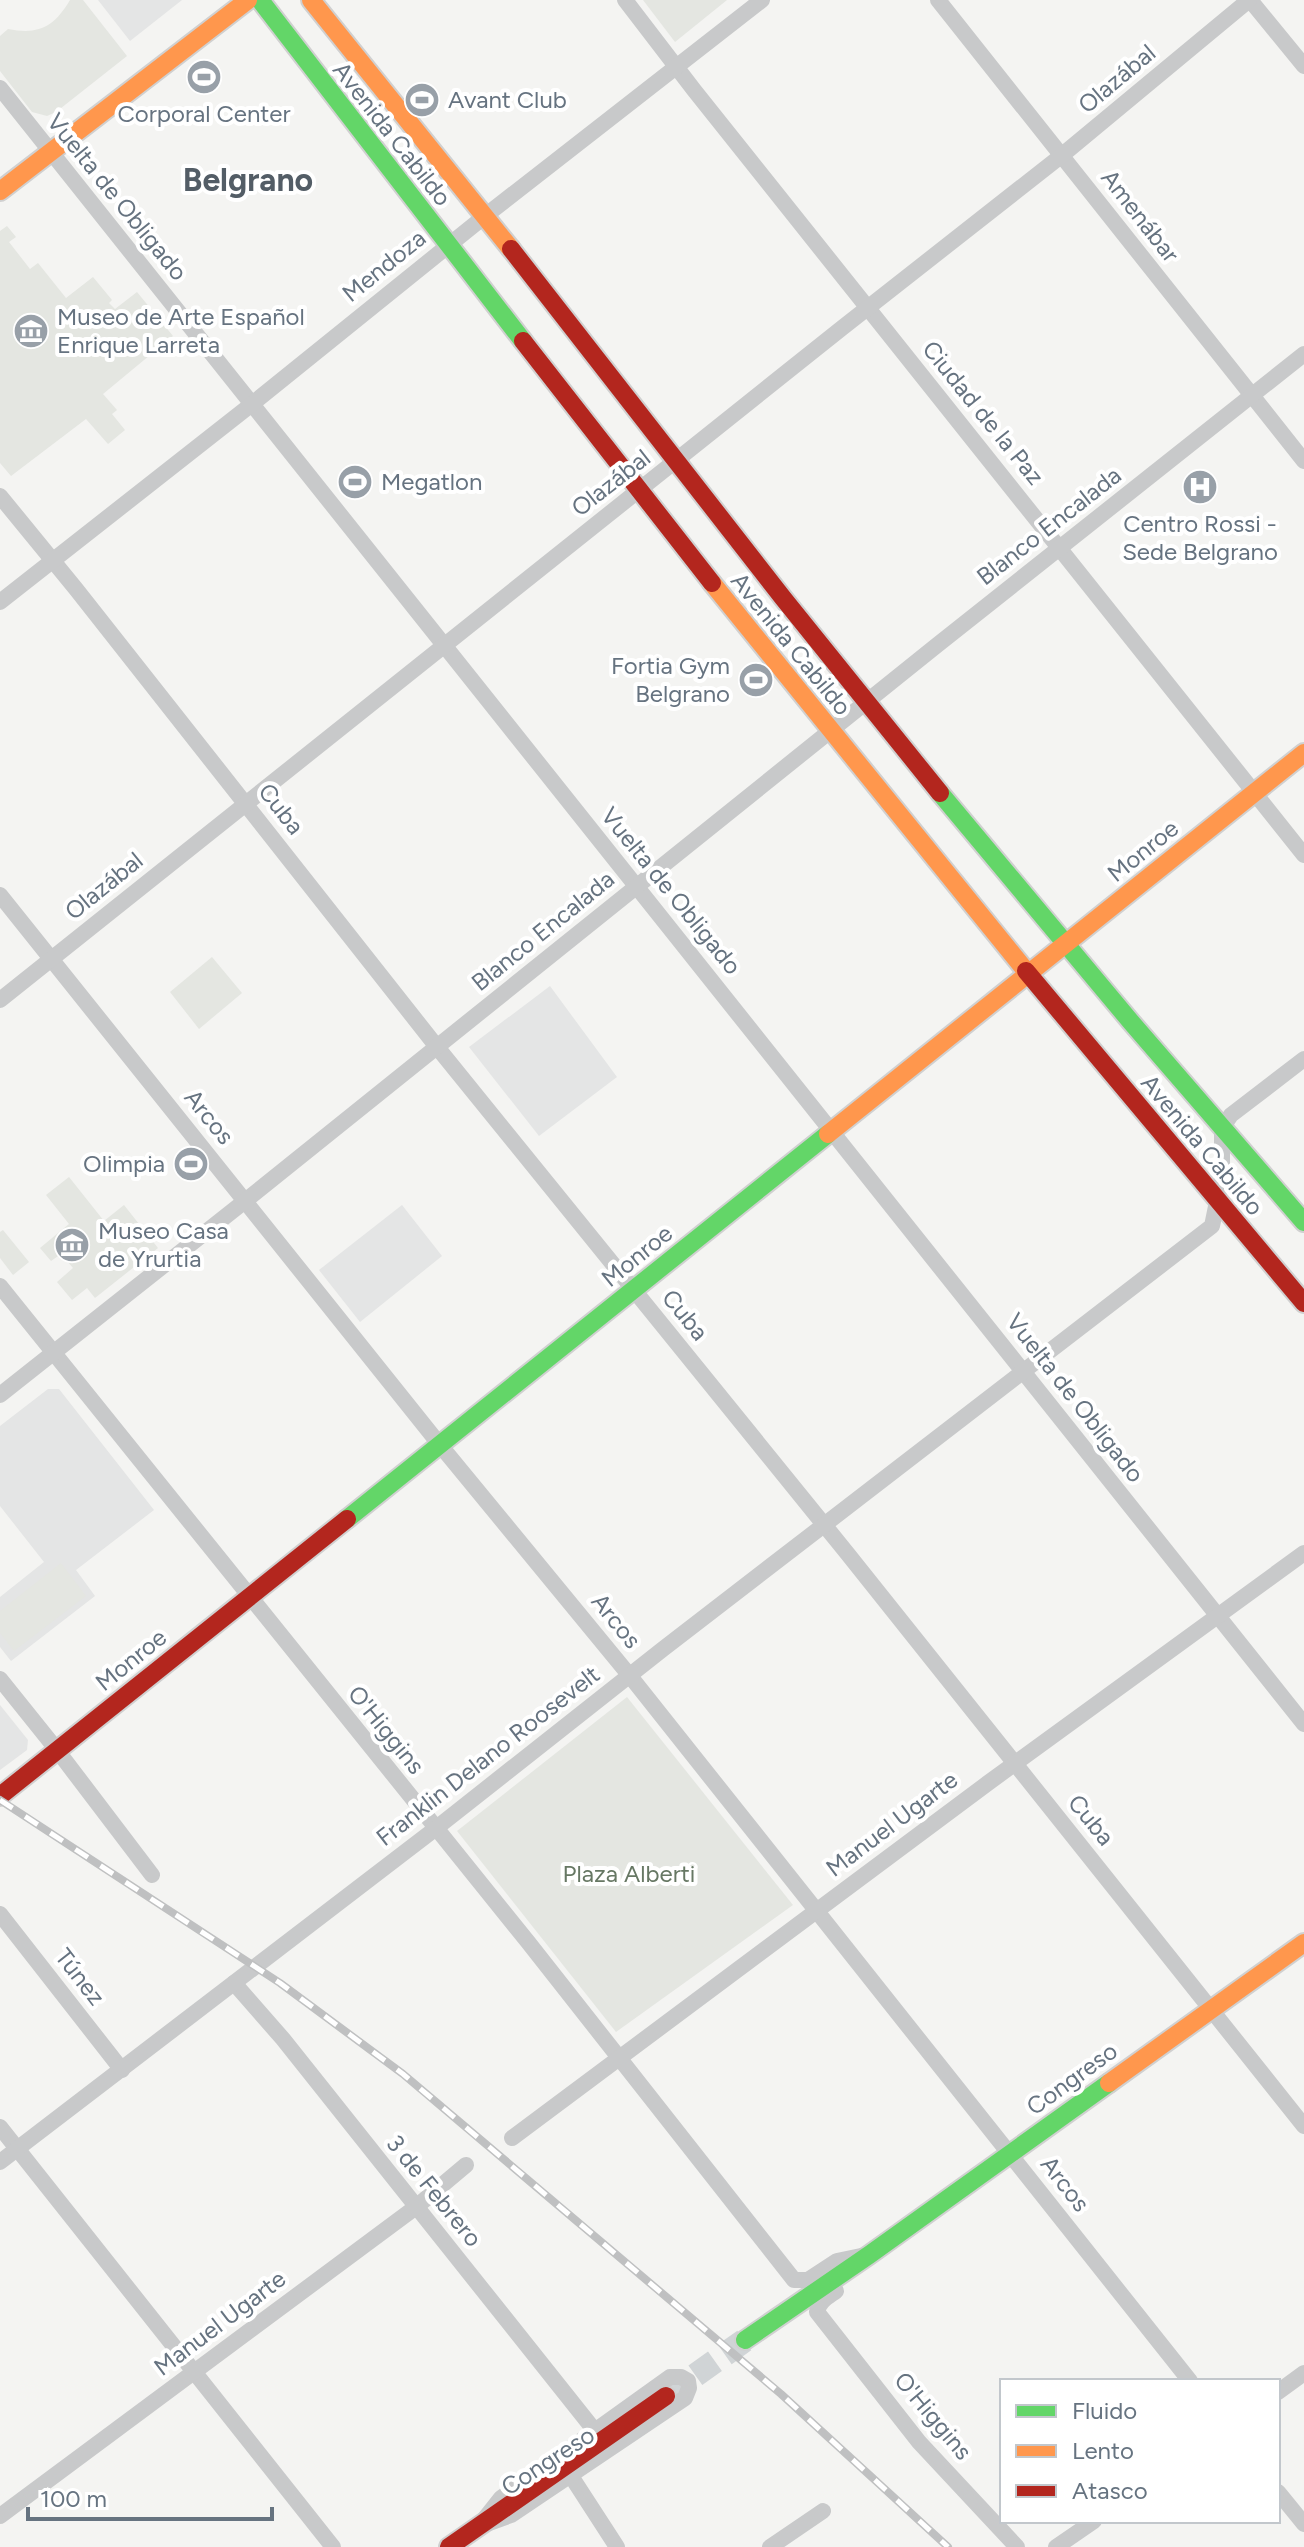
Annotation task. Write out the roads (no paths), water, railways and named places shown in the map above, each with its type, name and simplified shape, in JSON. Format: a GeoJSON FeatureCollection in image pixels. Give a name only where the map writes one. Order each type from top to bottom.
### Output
{"type":"FeatureCollection","features":[{"type":"Feature","properties":{"kind":"main road"},"geometry":{"type":"LineString","coordinates":[[0,191],[248,0]]}},
{"type":"Feature","properties":{"kind":"main road","name":"Avenida Cabildo"},"geometry":{"type":"LineString","coordinates":[[260,0],[447,246],[830,731],[1304,1303]]}},
{"type":"Feature","properties":{"kind":"main road","name":"Avenida Cabildo"},"geometry":{"type":"LineString","coordinates":[[311,0],[866,701],[1064,944],[1304,1222]]}},
{"type":"Feature","properties":{"kind":"main road","name":"Monroe"},"geometry":{"type":"LineString","coordinates":[[0,1796],[1304,753]]}},
{"type":"Feature","properties":{"kind":"main road","name":"Congreso"},"geometry":{"type":"LineString","coordinates":[[745,2340],[869,2255],[1304,1943]]}},
{"type":"Feature","properties":{"kind":"main road","name":"Congreso"},"geometry":{"type":"LineString","coordinates":[[449,2547],[666,2396]]}},
{"type":"Feature","properties":{"kind":"street","name":"Ciudad de la Paz"},"geometry":{"type":"LineString","coordinates":[[625,0],[1304,855]]}},
{"type":"Feature","properties":{"kind":"street","name":"Mendoza"},"geometry":{"type":"LineString","coordinates":[[0,602],[762,0]]}},
{"type":"Feature","properties":{"kind":"street","name":"Amenábar"},"geometry":{"type":"LineString","coordinates":[[938,0],[1304,461]]}},
{"type":"Feature","properties":{"kind":"street","name":"Olazábal"},"geometry":{"type":"LineString","coordinates":[[0,1000],[1061,156],[1250,0]]}},
{"type":"Feature","properties":{"kind":"street"},"geometry":{"type":"LineString","coordinates":[[1250,0],[1304,66]]}},
{"type":"Feature","properties":{"kind":"street","name":"Vuelta de Obligado"},"geometry":{"type":"LineString","coordinates":[[0,88],[1304,1724]]}},
{"type":"Feature","properties":{"kind":"street","name":"Blanco Encalada"},"geometry":{"type":"LineString","coordinates":[[0,1395],[1304,354]]}},
{"type":"Feature","properties":{"kind":"street","name":"Cuba"},"geometry":{"type":"LineString","coordinates":[[0,496],[437,1047],[825,1525],[1304,2126]]}},
{"type":"Feature","properties":{"kind":"street","name":"Arcos"},"geometry":{"type":"LineString","coordinates":[[0,895],[440,1445],[630,1676],[1188,2379]]}},
{"type":"Feature","properties":{"kind":"street"},"geometry":{"type":"LineString","coordinates":[[1218,1201],[1222,1177],[1222,1128],[1231,1115],[1304,1059]]}},
{"type":"Feature","properties":{"kind":"street","name":"Franklin Delano Roosevelt"},"geometry":{"type":"LineString","coordinates":[[0,2162],[1212,1226],[1218,1201]]}},
{"type":"Feature","properties":{"kind":"street","name":"O'Higgins"},"geometry":{"type":"LineString","coordinates":[[0,1286],[794,2280]]}},
{"type":"Feature","properties":{"kind":"street","name":"Manuel Ugarte"},"geometry":{"type":"LineString","coordinates":[[512,2138],[1015,1763],[1304,1553]]}},
{"type":"Feature","properties":{"kind":"street"},"geometry":{"type":"LineString","coordinates":[[0,1679],[152,1875]]}},
{"type":"Feature","properties":{"kind":"street","name":"Túnez"},"geometry":{"type":"LineString","coordinates":[[0,1914],[122,2070]]}},
{"type":"Feature","properties":{"kind":"street","name":"3 de Febrero"},"geometry":{"type":"LineString","coordinates":[[234,1983],[283,2039],[595,2431]]}},
{"type":"Feature","properties":{"kind":"street"},"geometry":{"type":"LineString","coordinates":[[0,2127],[333,2547]]}},
{"type":"Feature","properties":{"kind":"street","name":"Manuel Ugarte"},"geometry":{"type":"LineString","coordinates":[[0,2516],[416,2207],[466,2165]]}},
{"type":"Feature","properties":{"kind":"street","name":"Congreso"},"geometry":{"type":"LineString","coordinates":[[794,2280],[808,2280],[837,2261],[869,2255]]}},
{"type":"Feature","properties":{"kind":"street","name":"Congreso"},"geometry":{"type":"LineString","coordinates":[[817,2312],[824,2299],[848,2283],[869,2255]]}},
{"type":"Feature","properties":{"kind":"street","name":"O'Higgins"},"geometry":{"type":"LineString","coordinates":[[817,2312],[919,2442],[1017,2547]]}},
{"type":"Feature","properties":{"kind":"street"},"geometry":{"type":"LineString","coordinates":[[1280,2391],[1304,2373]]}},
{"type":"Feature","properties":{"kind":"street","name":"Congreso"},"geometry":{"type":"LineString","coordinates":[[670,2377],[688,2381],[685,2398],[511,2515],[478,2527],[501,2498],[670,2377]]}},
{"type":"Feature","properties":{"kind":"street"},"geometry":{"type":"LineString","coordinates":[[571,2476],[617,2547]]}},
{"type":"Feature","properties":{"kind":"street"},"geometry":{"type":"LineString","coordinates":[[1280,2494],[1304,2524]]}},
{"type":"Feature","properties":{"kind":"street"},"geometry":{"type":"LineString","coordinates":[[770,2547],[823,2511]]}},
{"type":"Feature","properties":{"kind":"street"},"geometry":{"type":"LineString","coordinates":[[1056,2547],[1091,2523]]}},
{"type":"Feature","properties":{"kind":"tunnel"},"geometry":{"type":"LineString","coordinates":[[666,2396],[745,2340]]}},
{"type":"Feature","properties":{"kind":"railway"},"geometry":{"type":"LineString","coordinates":[[0,1800],[280,1983],[403,2074],[781,2394],[948,2547]]}},
{"type":"Feature","properties":{"kind":"place","name":"Corporal Center"},"geometry":{"type":"Point","coordinates":[204,77]}},
{"type":"Feature","properties":{"kind":"place","name":"Avant Club"},"geometry":{"type":"Point","coordinates":[422,100]}},
{"type":"Feature","properties":{"kind":"place","name":"Museo de Arte Español Enrique Larreta"},"geometry":{"type":"Point","coordinates":[31,331]}},
{"type":"Feature","properties":{"kind":"place","name":"Megatlon"},"geometry":{"type":"Point","coordinates":[355,482]}},
{"type":"Feature","properties":{"kind":"place","name":"Centro Rossi - Sede Belgrano"},"geometry":{"type":"Point","coordinates":[1200,487]}},
{"type":"Feature","properties":{"kind":"place","name":"Fortia Gym Belgrano"},"geometry":{"type":"Point","coordinates":[756,680]}},
{"type":"Feature","properties":{"kind":"place","name":"Olimpia"},"geometry":{"type":"Point","coordinates":[191,1164]}},
{"type":"Feature","properties":{"kind":"place","name":"Museo Casa de Yrurtia"},"geometry":{"type":"Point","coordinates":[72,1245]}},
{"type":"Feature","properties":{"kind":"district","name":"Belgrano"},"geometry":{"type":"Point","coordinates":[248,180]}},
{"type":"Feature","properties":{"kind":"park label","name":"Plaza Alberti"},"geometry":{"type":"Point","coordinates":[629,1874]}}]}
